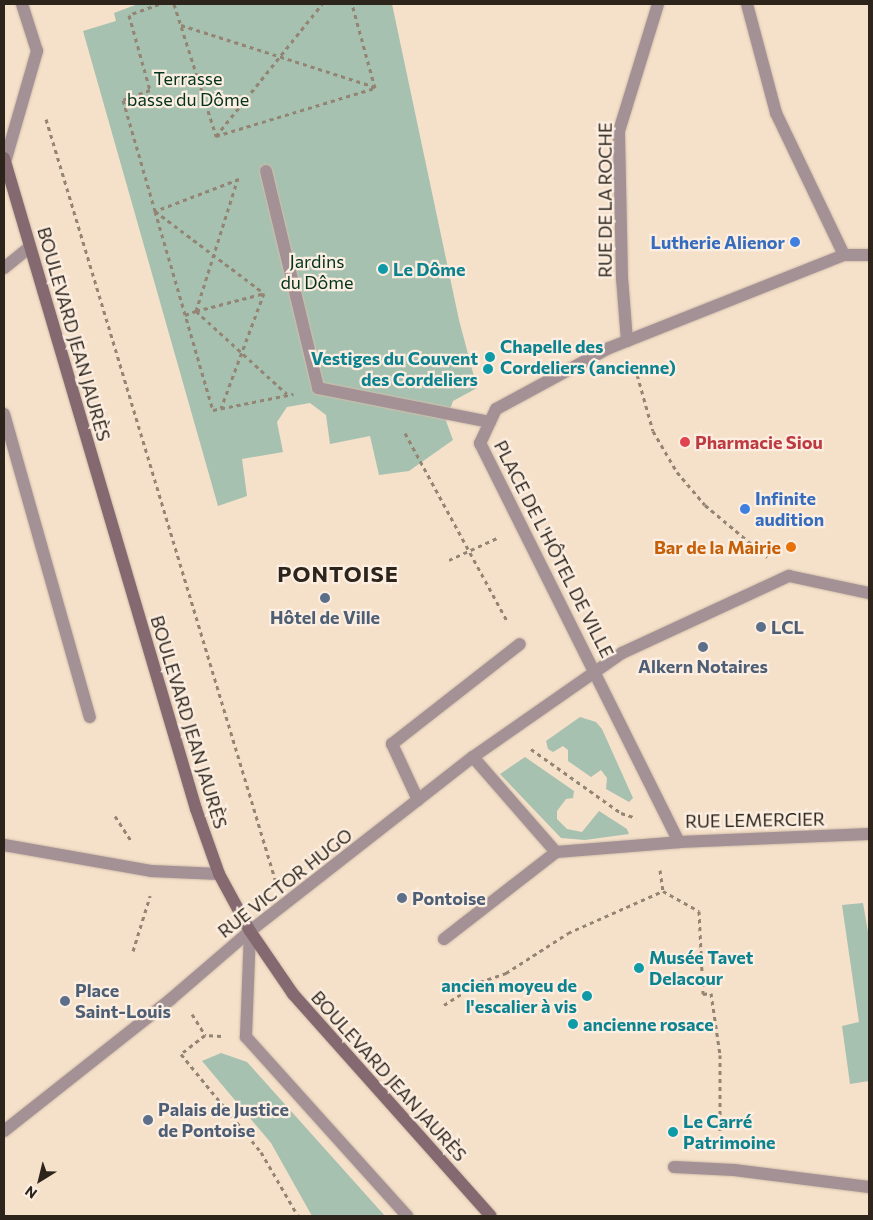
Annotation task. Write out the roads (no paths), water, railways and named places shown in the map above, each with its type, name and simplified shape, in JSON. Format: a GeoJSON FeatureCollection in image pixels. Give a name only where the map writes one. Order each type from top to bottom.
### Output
{"type":"FeatureCollection","features":[{"type":"Feature","properties":{"kind":"main road","name":"BOULEVARD JEAN JAURÈS"},"geometry":{"type":"LineString","coordinates":[[4,160],[194,802],[220,874],[250,931],[293,994],[491,1216]]}},
{"type":"Feature","properties":{"kind":"street"},"geometry":{"type":"LineString","coordinates":[[4,160],[32,73],[37,51],[22,4]]}},
{"type":"Feature","properties":{"kind":"street","name":"RUE DE LA ROCHE"},"geometry":{"type":"LineString","coordinates":[[627,341],[619,130],[658,4]]}},
{"type":"Feature","properties":{"kind":"street"},"geometry":{"type":"LineString","coordinates":[[747,4],[776,113],[844,255],[869,255]]}},
{"type":"Feature","properties":{"kind":"street"},"geometry":{"type":"LineString","coordinates":[[266,171],[318,388],[490,422]]}},
{"type":"Feature","properties":{"kind":"street"},"geometry":{"type":"LineString","coordinates":[[4,268],[30,247]]}},
{"type":"Feature","properties":{"kind":"street","name":"PLACE DE L'HÔTEL DE VILLE"},"geometry":{"type":"LineString","coordinates":[[844,255],[627,341],[496,409],[480,443],[595,672],[622,653],[788,576],[869,593]]}},
{"type":"Feature","properties":{"kind":"street"},"geometry":{"type":"LineString","coordinates":[[4,414],[90,717]]}},
{"type":"Feature","properties":{"kind":"street"},"geometry":{"type":"LineString","coordinates":[[418,800],[392,744],[520,644]]}},
{"type":"Feature","properties":{"kind":"street","name":"RUE VICTOR HUGO"},"geometry":{"type":"LineString","coordinates":[[4,1131],[171,999],[250,931],[473,757],[595,672]]}},
{"type":"Feature","properties":{"kind":"street","name":"RUE LEMERCIER"},"geometry":{"type":"LineString","coordinates":[[595,672],[679,842],[869,834]]}},
{"type":"Feature","properties":{"kind":"street"},"geometry":{"type":"LineString","coordinates":[[473,757],[556,852]]}},
{"type":"Feature","properties":{"kind":"street"},"geometry":{"type":"LineString","coordinates":[[444,940],[556,852],[679,842]]}},
{"type":"Feature","properties":{"kind":"street"},"geometry":{"type":"LineString","coordinates":[[4,845],[144,870],[220,874]]}},
{"type":"Feature","properties":{"kind":"street"},"geometry":{"type":"LineString","coordinates":[[250,931],[246,1037],[407,1216]]}},
{"type":"Feature","properties":{"kind":"street"},"geometry":{"type":"LineString","coordinates":[[674,1167],[734,1170],[869,1187]]}},
{"type":"Feature","properties":{"kind":"place","name":"Lutherie Alienor"},"geometry":{"type":"Point","coordinates":[795,242]}},
{"type":"Feature","properties":{"kind":"place","name":"Le Dôme"},"geometry":{"type":"Point","coordinates":[383,269]}},
{"type":"Feature","properties":{"kind":"place","name":"Chapelle des Cordeliers (ancienne)"},"geometry":{"type":"Point","coordinates":[490,357]}},
{"type":"Feature","properties":{"kind":"place","name":"Vestiges du Couvent des Cordeliers"},"geometry":{"type":"Point","coordinates":[488,369]}},
{"type":"Feature","properties":{"kind":"place","name":"Pharmacie Siou"},"geometry":{"type":"Point","coordinates":[685,442]}},
{"type":"Feature","properties":{"kind":"place","name":"Infinite audition"},"geometry":{"type":"Point","coordinates":[745,509]}},
{"type":"Feature","properties":{"kind":"place","name":"Bar de la Mairie"},"geometry":{"type":"Point","coordinates":[791,547]}},
{"type":"Feature","properties":{"kind":"place","name":"Hôtel de Ville"},"geometry":{"type":"Point","coordinates":[325,598]}},
{"type":"Feature","properties":{"kind":"place","name":"LCL"},"geometry":{"type":"Point","coordinates":[761,627]}},
{"type":"Feature","properties":{"kind":"place","name":"Alkern Notaires"},"geometry":{"type":"Point","coordinates":[703,647]}},
{"type":"Feature","properties":{"kind":"place","name":"Pontoise"},"geometry":{"type":"Point","coordinates":[402,898]}},
{"type":"Feature","properties":{"kind":"place","name":"Musée Tavet Delacour"},"geometry":{"type":"Point","coordinates":[639,968]}},
{"type":"Feature","properties":{"kind":"place","name":"ancien moyeu de l'escalier à vis"},"geometry":{"type":"Point","coordinates":[587,996]}},
{"type":"Feature","properties":{"kind":"place","name":"Place Saint-Louis"},"geometry":{"type":"Point","coordinates":[65,1001]}},
{"type":"Feature","properties":{"kind":"place","name":"ancienne rosace"},"geometry":{"type":"Point","coordinates":[573,1024]}},
{"type":"Feature","properties":{"kind":"place","name":"Palais de Justice de Pontoise"},"geometry":{"type":"Point","coordinates":[148,1120]}},
{"type":"Feature","properties":{"kind":"place","name":"Le Carré Patrimoine"},"geometry":{"type":"Point","coordinates":[673,1132]}},
{"type":"Feature","properties":{"kind":"district","name":"PONTOISE"},"geometry":{"type":"Point","coordinates":[338,574]}},
{"type":"Feature","properties":{"kind":"park label","name":"Terrasse basse du Dôme"},"geometry":{"type":"Point","coordinates":[188,89]}},
{"type":"Feature","properties":{"kind":"park label","name":"Jardins du Dôme"},"geometry":{"type":"Point","coordinates":[317,272]}}]}
